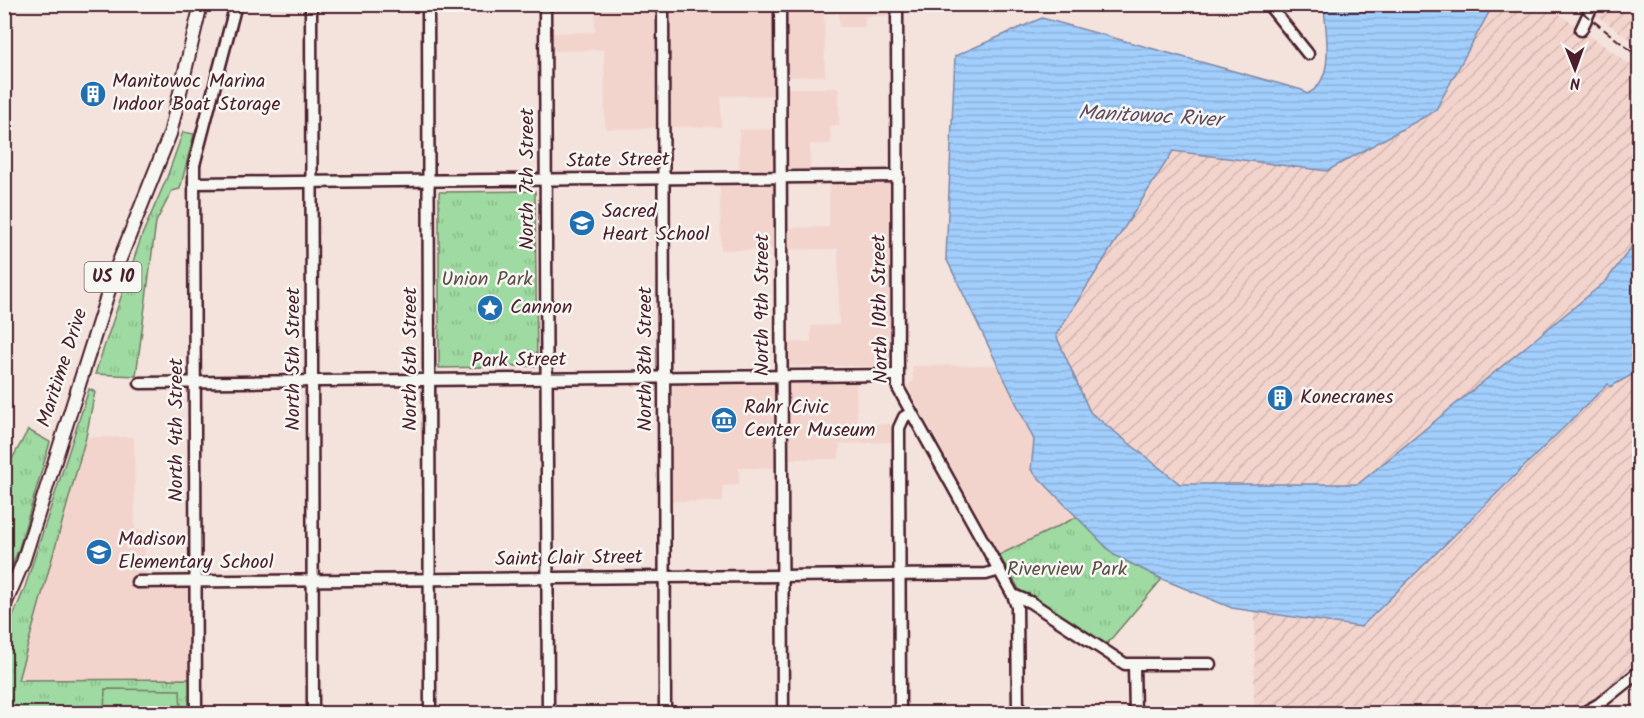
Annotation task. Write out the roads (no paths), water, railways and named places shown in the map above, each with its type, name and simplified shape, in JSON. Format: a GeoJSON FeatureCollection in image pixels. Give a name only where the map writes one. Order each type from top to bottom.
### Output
{"type":"FeatureCollection","features":[{"type":"Feature","properties":{"kind":"main road","name":"Maritime Drive"},"geometry":{"type":"LineString","coordinates":[[4,607],[25,556],[114,274],[170,134],[201,4]]}},
{"type":"Feature","properties":{"kind":"street","name":"North 4th Street"},"geometry":{"type":"LineString","coordinates":[[196,714],[194,165],[236,4]]}},
{"type":"Feature","properties":{"kind":"street","name":"North 5th Street"},"geometry":{"type":"LineString","coordinates":[[311,4],[313,714]]}},
{"type":"Feature","properties":{"kind":"street","name":"North 6th Street"},"geometry":{"type":"LineString","coordinates":[[428,4],[430,714]]}},
{"type":"Feature","properties":{"kind":"street","name":"North 7th Street"},"geometry":{"type":"LineString","coordinates":[[545,4],[548,714]]}},
{"type":"Feature","properties":{"kind":"street","name":"North 8th Street"},"geometry":{"type":"LineString","coordinates":[[663,4],[665,714]]}},
{"type":"Feature","properties":{"kind":"street","name":"North 9th Street"},"geometry":{"type":"LineString","coordinates":[[780,4],[783,714]]}},
{"type":"Feature","properties":{"kind":"street","name":"North 10th Street"},"geometry":{"type":"LineString","coordinates":[[897,4],[898,388],[1013,595],[1017,607],[1018,714]]}},
{"type":"Feature","properties":{"kind":"street"},"geometry":{"type":"LineString","coordinates":[[1268,4],[1308,54]]}},
{"type":"Feature","properties":{"kind":"street"},"geometry":{"type":"LineString","coordinates":[[1581,30],[1593,4]]}},
{"type":"Feature","properties":{"kind":"street","name":"State Street"},"geometry":{"type":"LineString","coordinates":[[194,183],[898,176]]}},
{"type":"Feature","properties":{"kind":"street","name":"Park Street"},"geometry":{"type":"LineString","coordinates":[[140,383],[897,375]]}},
{"type":"Feature","properties":{"kind":"street"},"geometry":{"type":"LineString","coordinates":[[900,714],[899,428],[904,417],[911,413]]}},
{"type":"Feature","properties":{"kind":"street","name":"Saint Clair Street"},"geometry":{"type":"LineString","coordinates":[[137,582],[986,574],[1000,570]]}},
{"type":"Feature","properties":{"kind":"street"},"geometry":{"type":"LineString","coordinates":[[1013,595],[1030,602],[1125,664],[1210,664]]}},
{"type":"Feature","properties":{"kind":"street"},"geometry":{"type":"LineString","coordinates":[[1134,665],[1135,714]]}},
{"type":"Feature","properties":{"kind":"street"},"geometry":{"type":"LineString","coordinates":[[1581,714],[1608,698],[1640,671]]}},
{"type":"Feature","properties":{"kind":"water","name":"Manitowoc River"},"geometry":{"type":"Polygon","coordinates":[[[1324,5],[1493,5],[1435,111],[1327,171],[1173,151],[1056,335],[1090,412],[1180,484],[1358,484],[1606,281],[1639,237],[1639,371],[1610,387],[1608,384],[1361,627],[1232,608],[1162,579],[1114,555],[1031,470],[1034,440],[946,258],[955,56],[1042,18],[1302,90],[1307,94],[1316,87],[1326,67],[1327,41],[1324,5]]]}},
{"type":"Feature","properties":{"kind":"railway"},"geometry":{"type":"LineString","coordinates":[[1572,4],[1640,58]]}},
{"type":"Feature","properties":{"kind":"place","name":"Manitowoc Marina Indoor Boat Storage"},"geometry":{"type":"Point","coordinates":[93,94]}},
{"type":"Feature","properties":{"kind":"place","name":"Sacred Heart School"},"geometry":{"type":"Point","coordinates":[582,223]}},
{"type":"Feature","properties":{"kind":"place","name":"Cannon"},"geometry":{"type":"Point","coordinates":[490,308]}},
{"type":"Feature","properties":{"kind":"place","name":"Konecranes"},"geometry":{"type":"Point","coordinates":[1280,398]}},
{"type":"Feature","properties":{"kind":"place","name":"Rahr Civic Center Museum"},"geometry":{"type":"Point","coordinates":[724,420]}},
{"type":"Feature","properties":{"kind":"place","name":"Madison Elementary School"},"geometry":{"type":"Point","coordinates":[99,552]}},
{"type":"Feature","properties":{"kind":"park label","name":"Union Park"},"geometry":{"type":"Point","coordinates":[487,280]}},
{"type":"Feature","properties":{"kind":"park label","name":"Riverview Park"},"geometry":{"type":"Point","coordinates":[1067,570]}}]}
